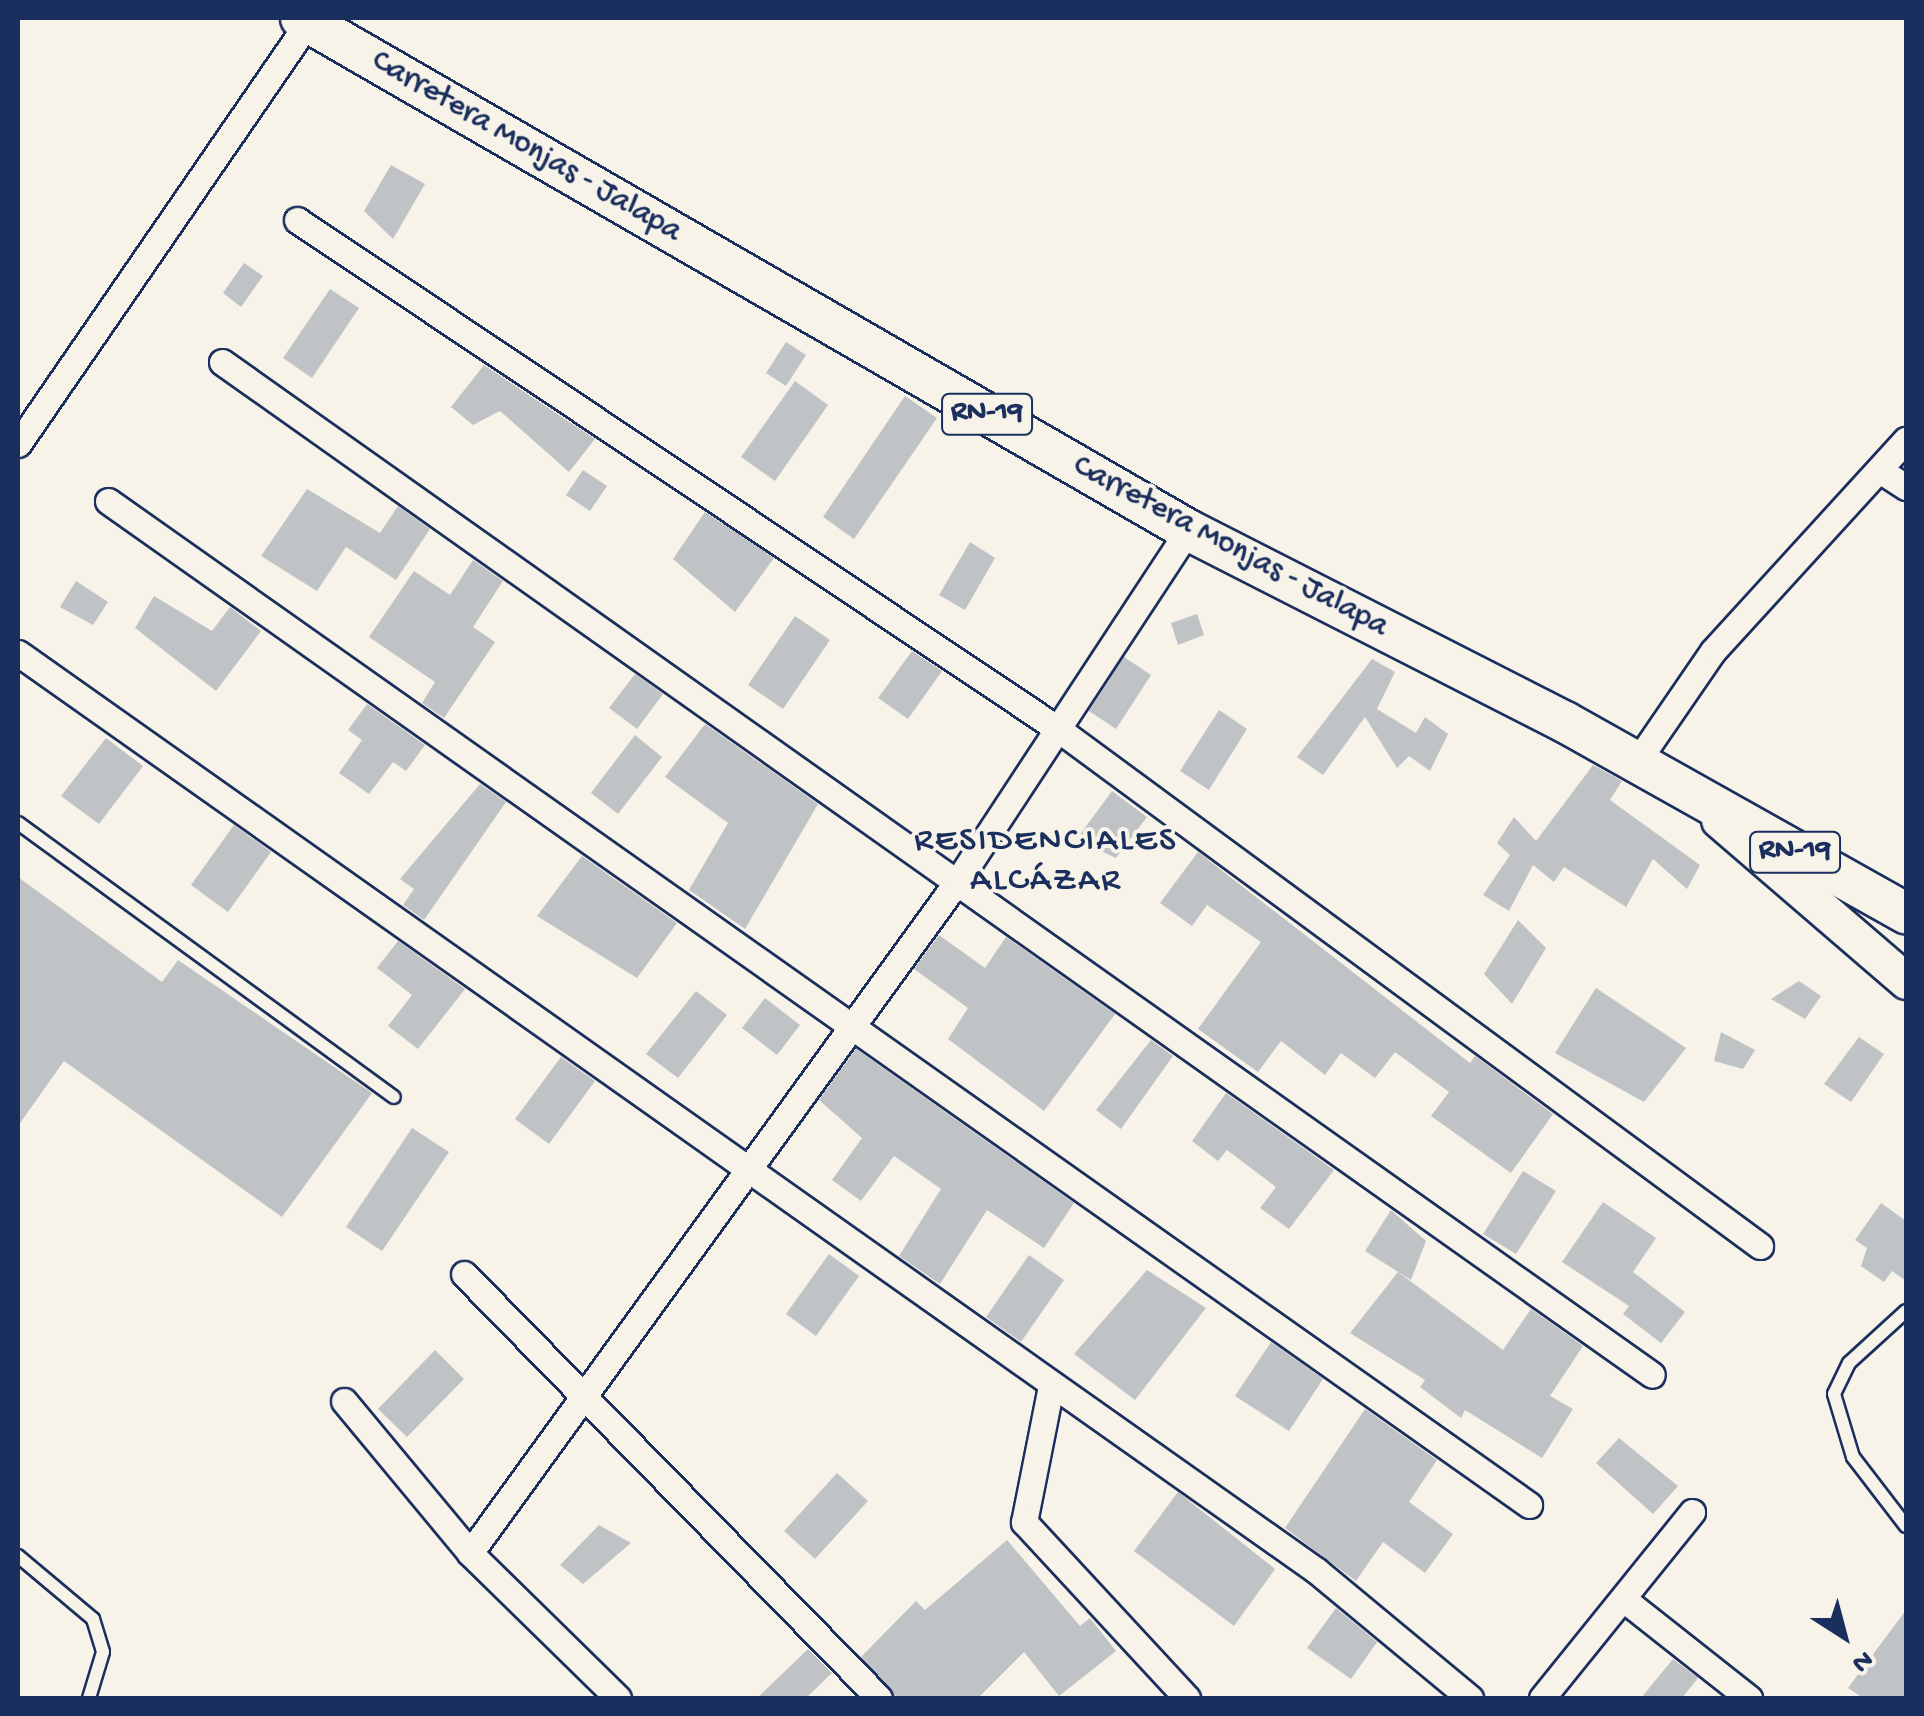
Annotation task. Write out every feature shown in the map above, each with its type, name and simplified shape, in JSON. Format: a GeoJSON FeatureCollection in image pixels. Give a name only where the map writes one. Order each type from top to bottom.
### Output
{"type":"FeatureCollection","features":[{"type":"Feature","properties":{"kind":"main road","name":"Carretera Monjas - Jalapa"},"geometry":{"type":"LineString","coordinates":[[305,20],[1188,530],[1636,763],[1906,913]]}},
{"type":"Feature","properties":{"kind":"street"},"geometry":{"type":"LineString","coordinates":[[18,444],[305,20]]}},
{"type":"Feature","properties":{"kind":"street"},"geometry":{"type":"LineString","coordinates":[[297,220],[1058,729],[1760,1246]]}},
{"type":"Feature","properties":{"kind":"street"},"geometry":{"type":"LineString","coordinates":[[222,362],[959,879],[1652,1374]]}},
{"type":"Feature","properties":{"kind":"street"},"geometry":{"type":"LineString","coordinates":[[1636,763],[1714,651],[1881,472],[1906,440]]}},
{"type":"Feature","properties":{"kind":"street"},"geometry":{"type":"LineString","coordinates":[[1881,472],[1906,486]]}},
{"type":"Feature","properties":{"kind":"street"},"geometry":{"type":"LineString","coordinates":[[108,501],[1528,1505]]}},
{"type":"Feature","properties":{"kind":"street"},"geometry":{"type":"LineString","coordinates":[[470,1553],[959,879],[1188,530]]}},
{"type":"Feature","properties":{"kind":"street"},"geometry":{"type":"LineString","coordinates":[[18,653],[1317,1571],[1470,1698]]}},
{"type":"Feature","properties":{"kind":"street"},"geometry":{"type":"LineString","coordinates":[[1684,790],[1906,982]]}},
{"type":"Feature","properties":{"kind":"street"},"geometry":{"type":"LineString","coordinates":[[464,1274],[582,1402],[879,1698]]}},
{"type":"Feature","properties":{"kind":"street"},"geometry":{"type":"LineString","coordinates":[[1051,1386],[1024,1522],[1187,1698]]}},
{"type":"Feature","properties":{"kind":"street"},"geometry":{"type":"LineString","coordinates":[[344,1401],[470,1553],[618,1698]]}},
{"type":"Feature","properties":{"kind":"street"},"geometry":{"type":"LineString","coordinates":[[1542,1698],[1626,1601],[1692,1512]]}},
{"type":"Feature","properties":{"kind":"street"},"geometry":{"type":"LineString","coordinates":[[1626,1601],[1749,1698]]}},
{"type":"Feature","properties":{"kind":"lane"},"geometry":{"type":"LineString","coordinates":[[18,822],[394,1097]]}},
{"type":"Feature","properties":{"kind":"lane"},"geometry":{"type":"LineString","coordinates":[[1906,1311],[1849,1363],[1834,1394],[1853,1457],[1906,1526]]}},
{"type":"Feature","properties":{"kind":"lane"},"geometry":{"type":"LineString","coordinates":[[18,1556],[92,1620],[103,1652],[90,1698]]}},
{"type":"Feature","properties":{"kind":"building"},"geometry":{"type":"Polygon","coordinates":[[[391,165],[425,184],[393,239],[364,211],[391,165]]]}},
{"type":"Feature","properties":{"kind":"building"},"geometry":{"type":"Polygon","coordinates":[[[244,263],[263,276],[241,307],[223,293],[244,263]]]}},
{"type":"Feature","properties":{"kind":"building"},"geometry":{"type":"Polygon","coordinates":[[[330,289],[359,308],[312,378],[283,358],[330,289]]]}},
{"type":"Feature","properties":{"kind":"building"},"geometry":{"type":"Polygon","coordinates":[[[786,342],[806,355],[786,386],[766,373],[786,342]]]}},
{"type":"Feature","properties":{"kind":"building"},"geometry":{"type":"Polygon","coordinates":[[[484,365],[595,439],[569,472],[500,411],[473,425],[451,407],[484,365]]]}},
{"type":"Feature","properties":{"kind":"building"},"geometry":{"type":"Polygon","coordinates":[[[795,381],[828,405],[775,481],[741,457],[795,381]]]}},
{"type":"Feature","properties":{"kind":"building"},"geometry":{"type":"Polygon","coordinates":[[[905,396],[937,418],[854,539],[823,517],[905,396]]]}},
{"type":"Feature","properties":{"kind":"building"},"geometry":{"type":"Polygon","coordinates":[[[583,470],[607,486],[590,511],[566,495],[583,470]]]}},
{"type":"Feature","properties":{"kind":"building"},"geometry":{"type":"Polygon","coordinates":[[[307,489],[380,533],[398,506],[430,529],[396,580],[346,547],[317,591],[261,556],[307,489]]]}},
{"type":"Feature","properties":{"kind":"building"},"geometry":{"type":"Polygon","coordinates":[[[705,512],[774,558],[735,612],[673,559],[705,512]]]}},
{"type":"Feature","properties":{"kind":"building"},"geometry":{"type":"Polygon","coordinates":[[[970,542],[995,558],[965,610],[939,595],[970,542]]]}},
{"type":"Feature","properties":{"kind":"building"},"geometry":{"type":"Polygon","coordinates":[[[473,560],[503,581],[473,627],[495,642],[444,718],[422,703],[435,682],[369,637],[414,571],[450,595],[473,560]]]}},
{"type":"Feature","properties":{"kind":"building"},"geometry":{"type":"Polygon","coordinates":[[[76,581],[108,602],[93,625],[60,607],[76,581]]]}},
{"type":"Feature","properties":{"kind":"building"},"geometry":{"type":"Polygon","coordinates":[[[154,596],[212,631],[230,607],[261,631],[216,691],[135,628],[154,596]]]}},
{"type":"Feature","properties":{"kind":"building"},"geometry":{"type":"Polygon","coordinates":[[[1197,614],[1204,635],[1178,645],[1171,623],[1197,614]]]}},
{"type":"Feature","properties":{"kind":"building"},"geometry":{"type":"Polygon","coordinates":[[[795,616],[830,640],[783,709],[748,685],[795,616]]]}},
{"type":"Feature","properties":{"kind":"building"},"geometry":{"type":"Polygon","coordinates":[[[912,651],[942,671],[908,719],[878,698],[912,651]]]}},
{"type":"Feature","properties":{"kind":"building"},"geometry":{"type":"Polygon","coordinates":[[[1124,657],[1151,675],[1116,729],[1089,711],[1124,657]]]}},
{"type":"Feature","properties":{"kind":"building"},"geometry":{"type":"Polygon","coordinates":[[[1372,659],[1395,672],[1377,709],[1416,733],[1425,717],[1448,734],[1430,771],[1409,756],[1397,768],[1365,717],[1323,775],[1297,757],[1372,659]]]}},
{"type":"Feature","properties":{"kind":"building"},"geometry":{"type":"Polygon","coordinates":[[[635,674],[663,694],[637,729],[609,708],[635,674]]]}},
{"type":"Feature","properties":{"kind":"building"},"geometry":{"type":"Polygon","coordinates":[[[367,704],[425,745],[406,771],[393,762],[369,794],[339,773],[362,740],[348,730],[367,704]]]}},
{"type":"Feature","properties":{"kind":"building"},"geometry":{"type":"Polygon","coordinates":[[[1219,710],[1247,729],[1209,790],[1180,771],[1219,710]]]}},
{"type":"Feature","properties":{"kind":"building"},"geometry":{"type":"Polygon","coordinates":[[[705,724],[818,804],[745,929],[689,890],[728,823],[665,777],[705,724]]]}},
{"type":"Feature","properties":{"kind":"building"},"geometry":{"type":"Polygon","coordinates":[[[635,735],[662,757],[618,814],[591,793],[635,735]]]}},
{"type":"Feature","properties":{"kind":"building"},"geometry":{"type":"Polygon","coordinates":[[[106,738],[143,766],[99,824],[61,796],[106,738]]]}},
{"type":"Feature","properties":{"kind":"building"},"geometry":{"type":"Polygon","coordinates":[[[1593,765],[1622,781],[1610,800],[1700,865],[1687,889],[1653,859],[1626,907],[1564,867],[1554,882],[1533,865],[1509,911],[1483,895],[1510,855],[1497,843],[1514,817],[1536,841],[1593,765]]]}},
{"type":"Feature","properties":{"kind":"building"},"geometry":{"type":"Polygon","coordinates":[[[480,784],[506,802],[424,920],[403,905],[414,889],[400,879],[480,784]]]}},
{"type":"Feature","properties":{"kind":"building"},"geometry":{"type":"Polygon","coordinates":[[[1112,791],[1147,817],[1116,858],[1076,840],[1112,791]]]}},
{"type":"Feature","properties":{"kind":"building"},"geometry":{"type":"Polygon","coordinates":[[[234,825],[271,852],[228,912],[191,885],[234,825]]]}},
{"type":"Feature","properties":{"kind":"building"},"geometry":{"type":"Polygon","coordinates":[[[1198,852],[1470,1063],[1475,1056],[1553,1114],[1511,1173],[1431,1116],[1449,1092],[1395,1052],[1375,1078],[1341,1053],[1325,1075],[1281,1041],[1258,1072],[1198,1029],[1261,942],[1207,905],[1192,926],[1160,903],[1198,852]]]}},
{"type":"Feature","properties":{"kind":"building"},"geometry":{"type":"Polygon","coordinates":[[[582,856],[677,923],[637,978],[537,916],[582,856]]]}},
{"type":"Feature","properties":{"kind":"building"},"geometry":{"type":"Polygon","coordinates":[[[18,877],[162,982],[178,960],[372,1093],[282,1217],[64,1061],[18,1126],[18,877]]]}},
{"type":"Feature","properties":{"kind":"building"},"geometry":{"type":"Polygon","coordinates":[[[1518,920],[1546,948],[1512,1004],[1484,974],[1518,920]]]}},
{"type":"Feature","properties":{"kind":"building"},"geometry":{"type":"Polygon","coordinates":[[[939,935],[985,968],[1006,937],[1115,1014],[1044,1111],[948,1039],[968,1008],[914,969],[939,935]]]}},
{"type":"Feature","properties":{"kind":"building"},"geometry":{"type":"Polygon","coordinates":[[[398,941],[465,989],[418,1049],[388,1026],[412,995],[377,968],[398,941]]]}},
{"type":"Feature","properties":{"kind":"building"},"geometry":{"type":"Polygon","coordinates":[[[1799,981],[1821,996],[1805,1019],[1771,999],[1799,981]]]}},
{"type":"Feature","properties":{"kind":"building"},"geometry":{"type":"Polygon","coordinates":[[[1596,988],[1686,1048],[1644,1102],[1555,1053],[1596,988]]]}},
{"type":"Feature","properties":{"kind":"building"},"geometry":{"type":"Polygon","coordinates":[[[696,991],[727,1015],[678,1078],[646,1054],[696,991]]]}},
{"type":"Feature","properties":{"kind":"building"},"geometry":{"type":"Polygon","coordinates":[[[765,998],[800,1025],[777,1055],[742,1028],[765,998]]]}},
{"type":"Feature","properties":{"kind":"building"},"geometry":{"type":"Polygon","coordinates":[[[1721,1032],[1755,1050],[1743,1069],[1714,1061],[1721,1032]]]}},
{"type":"Feature","properties":{"kind":"building"},"geometry":{"type":"Polygon","coordinates":[[[1859,1037],[1884,1054],[1851,1102],[1824,1084],[1859,1037]]]}},
{"type":"Feature","properties":{"kind":"building"},"geometry":{"type":"Polygon","coordinates":[[[1151,1040],[1173,1056],[1121,1129],[1096,1110],[1151,1040]]]}},
{"type":"Feature","properties":{"kind":"building"},"geometry":{"type":"Polygon","coordinates":[[[856,1049],[1074,1203],[1044,1248],[987,1210],[940,1284],[899,1256],[941,1189],[894,1156],[861,1201],[832,1180],[862,1138],[819,1100],[856,1049]]]}},
{"type":"Feature","properties":{"kind":"building"},"geometry":{"type":"Polygon","coordinates":[[[561,1057],[595,1081],[549,1144],[515,1119],[561,1057]]]}},
{"type":"Feature","properties":{"kind":"building"},"geometry":{"type":"Polygon","coordinates":[[[1226,1093],[1334,1170],[1289,1229],[1260,1208],[1276,1187],[1227,1150],[1218,1161],[1192,1141],[1226,1093]]]}},
{"type":"Feature","properties":{"kind":"building"},"geometry":{"type":"Polygon","coordinates":[[[412,1128],[449,1152],[382,1251],[346,1227],[412,1128]]]}},
{"type":"Feature","properties":{"kind":"building"},"geometry":{"type":"Polygon","coordinates":[[[1523,1171],[1556,1191],[1516,1254],[1483,1234],[1523,1171]]]}},
{"type":"Feature","properties":{"kind":"building"},"geometry":{"type":"Polygon","coordinates":[[[1603,1202],[1656,1238],[1633,1272],[1685,1312],[1661,1343],[1623,1314],[1629,1306],[1562,1262],[1603,1202]]]}},
{"type":"Feature","properties":{"kind":"building"},"geometry":{"type":"Polygon","coordinates":[[[1881,1203],[1906,1221],[1906,1281],[1892,1271],[1884,1282],[1861,1266],[1867,1248],[1855,1240],[1881,1203]]]}},
{"type":"Feature","properties":{"kind":"building"},"geometry":{"type":"Polygon","coordinates":[[[1391,1210],[1426,1241],[1411,1280],[1365,1251],[1391,1210]]]}},
{"type":"Feature","properties":{"kind":"building"},"geometry":{"type":"Polygon","coordinates":[[[829,1254],[859,1276],[816,1336],[786,1314],[829,1254]]]}},
{"type":"Feature","properties":{"kind":"building"},"geometry":{"type":"Polygon","coordinates":[[[1029,1255],[1064,1280],[1021,1342],[986,1317],[1029,1255]]]}},
{"type":"Feature","properties":{"kind":"building"},"geometry":{"type":"Polygon","coordinates":[[[1147,1270],[1206,1308],[1135,1400],[1074,1354],[1147,1270]]]}},
{"type":"Feature","properties":{"kind":"building"},"geometry":{"type":"Polygon","coordinates":[[[1398,1272],[1503,1350],[1531,1309],[1583,1346],[1550,1396],[1573,1409],[1542,1458],[1465,1410],[1461,1418],[1420,1387],[1425,1380],[1350,1333],[1398,1272]]]}},
{"type":"Feature","properties":{"kind":"building"},"geometry":{"type":"Polygon","coordinates":[[[1271,1342],[1323,1379],[1289,1431],[1235,1396],[1271,1342]]]}},
{"type":"Feature","properties":{"kind":"building"},"geometry":{"type":"Polygon","coordinates":[[[435,1350],[464,1379],[407,1437],[378,1409],[435,1350]]]}},
{"type":"Feature","properties":{"kind":"building"},"geometry":{"type":"Polygon","coordinates":[[[1365,1409],[1437,1460],[1409,1502],[1453,1534],[1425,1573],[1383,1542],[1356,1581],[1285,1528],[1365,1409]]]}},
{"type":"Feature","properties":{"kind":"building"},"geometry":{"type":"Polygon","coordinates":[[[1619,1438],[1678,1486],[1653,1514],[1596,1463],[1619,1438]]]}},
{"type":"Feature","properties":{"kind":"building"},"geometry":{"type":"Polygon","coordinates":[[[837,1473],[868,1501],[815,1559],[784,1531],[837,1473]]]}},
{"type":"Feature","properties":{"kind":"building"},"geometry":{"type":"Polygon","coordinates":[[[1178,1492],[1275,1569],[1234,1626],[1134,1551],[1178,1492]]]}},
{"type":"Feature","properties":{"kind":"building"},"geometry":{"type":"Polygon","coordinates":[[[599,1525],[631,1543],[583,1584],[560,1565],[599,1525]]]}},
{"type":"Feature","properties":{"kind":"building"},"geometry":{"type":"Polygon","coordinates":[[[1007,1540],[1080,1626],[1090,1618],[1116,1651],[1059,1696],[1024,1652],[978,1698],[895,1698],[861,1657],[916,1601],[925,1610],[1007,1540]]]}},
{"type":"Feature","properties":{"kind":"building"},"geometry":{"type":"Polygon","coordinates":[[[1336,1608],[1377,1642],[1351,1679],[1307,1648],[1336,1608]]]}},
{"type":"Feature","properties":{"kind":"building"},"geometry":{"type":"Polygon","coordinates":[[[1906,1610],[1906,1698],[1863,1698],[1848,1688],[1906,1610]]]}},
{"type":"Feature","properties":{"kind":"building"},"geometry":{"type":"Polygon","coordinates":[[[808,1649],[832,1673],[806,1698],[757,1698],[808,1649]]]}},
{"type":"Feature","properties":{"kind":"building"},"geometry":{"type":"Polygon","coordinates":[[[1673,1659],[1698,1678],[1682,1698],[1641,1698],[1673,1659]]]}},
{"type":"Feature","properties":{"kind":"district","name":"RESIDENCIALES ALCÁZAR"},"geometry":{"type":"Point","coordinates":[1046,862]}}]}
